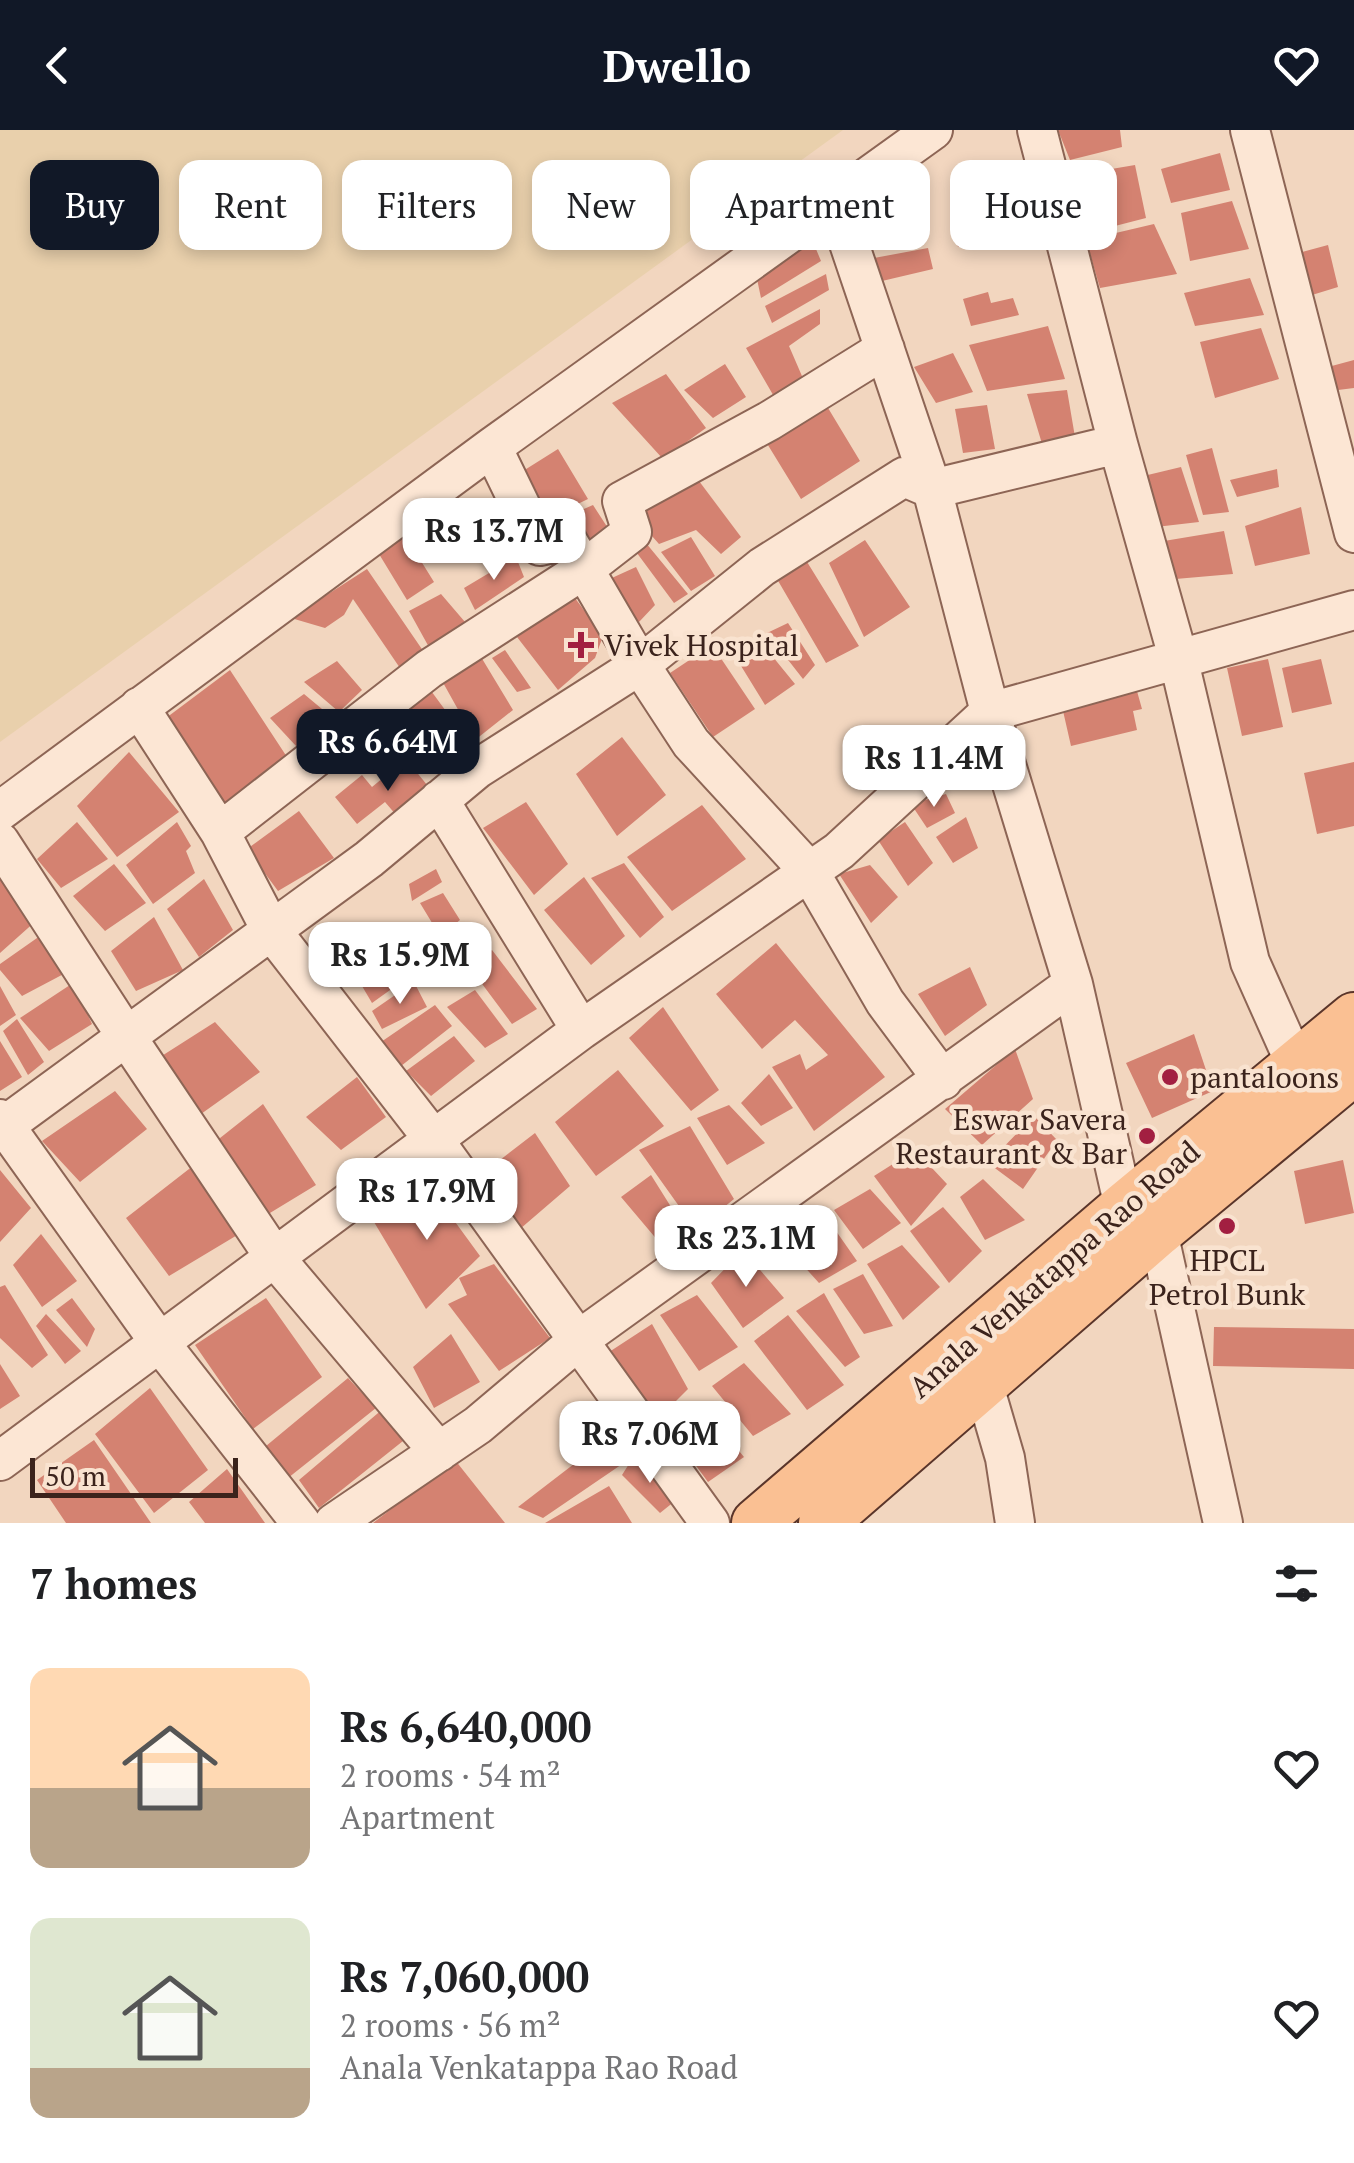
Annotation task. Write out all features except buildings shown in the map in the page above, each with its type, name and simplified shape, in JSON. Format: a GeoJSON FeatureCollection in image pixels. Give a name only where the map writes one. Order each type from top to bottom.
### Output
{"type":"FeatureCollection","features":[{"type":"Feature","properties":{"kind":"main road","name":"Anala Venkatappa Rao Road"},"geometry":{"type":"LineString","coordinates":[[823,1523],[984,1386],[1141,1219],[1296,1065],[1354,1017]]}},
{"type":"Feature","properties":{"kind":"main road","name":"Anala Venkatappa Rao Road"},"geometry":{"type":"LineString","coordinates":[[756,1523],[1141,1219],[1354,1070]]}},
{"type":"Feature","properties":{"kind":"street"},"geometry":{"type":"LineString","coordinates":[[893,160],[934,130]]}},
{"type":"Feature","properties":{"kind":"street"},"geometry":{"type":"LineString","coordinates":[[1036,130],[1178,657],[1250,962],[1296,1065]]}},
{"type":"Feature","properties":{"kind":"street"},"geometry":{"type":"LineString","coordinates":[[1250,130],[1354,533]]}},
{"type":"Feature","properties":{"kind":"street"},"geometry":{"type":"LineString","coordinates":[[0,811],[492,447],[768,250]]}},
{"type":"Feature","properties":{"kind":"street"},"geometry":{"type":"LineString","coordinates":[[851,250],[932,489],[990,712],[1141,1219],[1223,1523]]}},
{"type":"Feature","properties":{"kind":"street"},"geometry":{"type":"LineString","coordinates":[[220,832],[429,669],[584,570],[632,532],[622,501],[769,422],[885,349]]}},
{"type":"Feature","properties":{"kind":"street"},"geometry":{"type":"LineString","coordinates":[[300,1523],[160,1344],[2,1124],[369,859],[476,769],[640,665],[762,567],[904,478],[932,489],[1118,444]]}},
{"type":"Feature","properties":{"kind":"street"},"geometry":{"type":"LineString","coordinates":[[492,447],[540,546],[567,540],[691,743],[809,871],[885,1002],[943,1080]]}},
{"type":"Feature","properties":{"kind":"street"},"geometry":{"type":"LineString","coordinates":[[0,1461],[581,1030],[839,851],[990,712],[1354,610]]}},
{"type":"Feature","properties":{"kind":"street"},"geometry":{"type":"LineString","coordinates":[[139,707],[220,832],[271,930],[434,1140],[710,1523]]}},
{"type":"Feature","properties":{"kind":"street"},"geometry":{"type":"LineString","coordinates":[[439,800],[581,1030]]}},
{"type":"Feature","properties":{"kind":"street"},"geometry":{"type":"LineString","coordinates":[[0,842],[275,1258],[439,1452]]}},
{"type":"Feature","properties":{"kind":"street"},"geometry":{"type":"LineString","coordinates":[[334,1523],[478,1425],[580,1339],[1073,984]]}},
{"type":"Feature","properties":{"kind":"street"},"geometry":{"type":"LineString","coordinates":[[984,1386],[1005,1458],[1015,1523]]}},
{"type":"Feature","properties":{"kind":"shaded area"},"geometry":{"type":"Polygon","coordinates":[[[0,130],[843,130],[802,160],[690,160],[690,241],[0,742],[0,130]]]}},
{"type":"Feature","properties":{"kind":"place","name":"Vivek Hospital"},"geometry":{"type":"Point","coordinates":[581,645]}},
{"type":"Feature","properties":{"kind":"place","name":"pantaloons"},"geometry":{"type":"Point","coordinates":[1170,1077]}},
{"type":"Feature","properties":{"kind":"place","name":"Eswar Savera Restaurant & Bar"},"geometry":{"type":"Point","coordinates":[1147,1136]}},
{"type":"Feature","properties":{"kind":"place","name":"HPCL Petrol Bunk"},"geometry":{"type":"Point","coordinates":[1227,1226]}}]}
